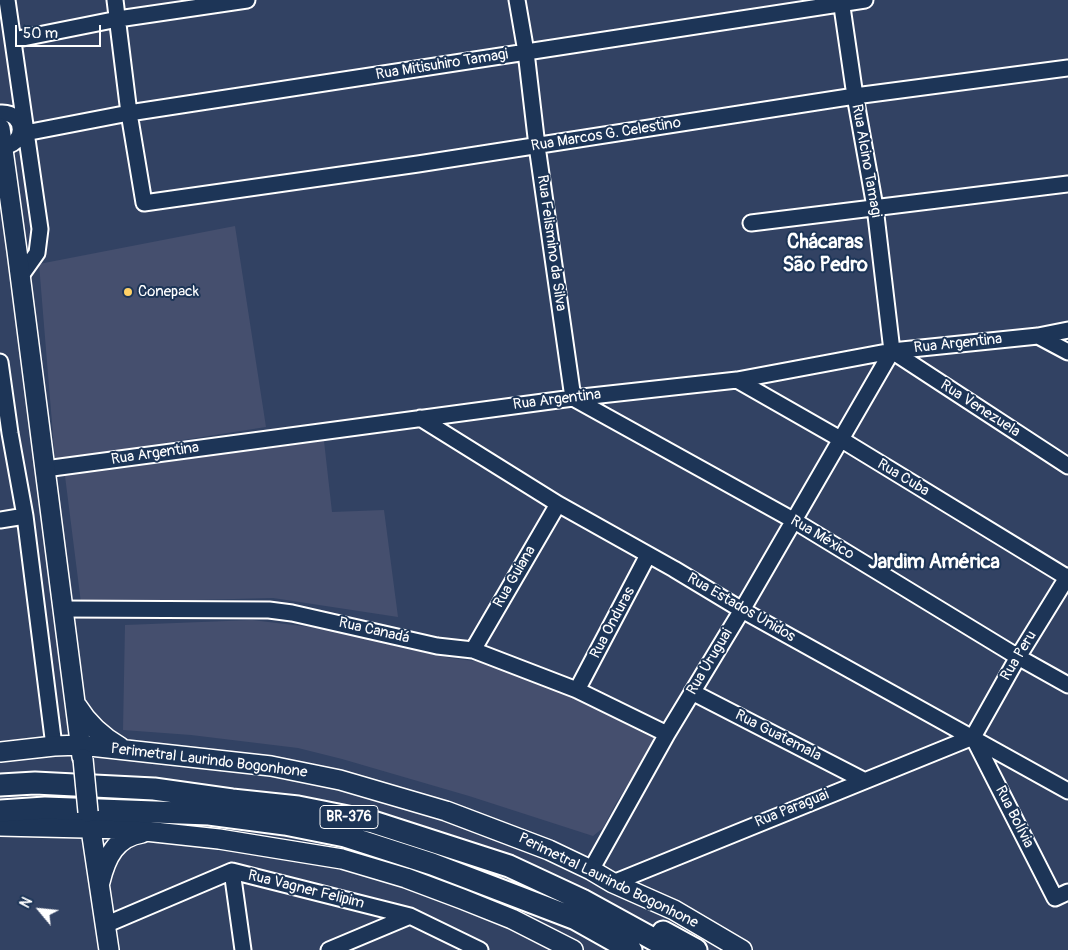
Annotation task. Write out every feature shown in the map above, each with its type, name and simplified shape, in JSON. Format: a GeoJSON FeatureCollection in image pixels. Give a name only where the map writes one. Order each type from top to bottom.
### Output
{"type":"FeatureCollection","features":[{"type":"Feature","properties":{"kind":"highway","name":"BR-376"},"geometry":{"type":"LineString","coordinates":[[0,785],[35,782],[154,789],[298,807],[373,822],[509,866],[582,900],[674,950]]}},
{"type":"Feature","properties":{"kind":"highway","name":"BR-376"},"geometry":{"type":"LineString","coordinates":[[0,811],[45,808],[209,814],[285,824],[345,836],[432,864],[576,919],[631,950]]}},
{"type":"Feature","properties":{"kind":"highway"},"geometry":{"type":"LineString","coordinates":[[555,887],[595,900],[696,950]]}},
{"type":"Feature","properties":{"kind":"highway"},"geometry":{"type":"LineString","coordinates":[[508,893],[604,950]]}},
{"type":"Feature","properties":{"kind":"main road"},"geometry":{"type":"LineString","coordinates":[[1,140],[82,752],[89,819],[109,950]]}},
{"type":"Feature","properties":{"kind":"main road"},"geometry":{"type":"LineString","coordinates":[[75,704],[84,718],[99,734],[127,751]]}},
{"type":"Feature","properties":{"kind":"main road","name":"Perimetral Laurindo Bogonhone"},"geometry":{"type":"LineString","coordinates":[[0,752],[54,746],[82,752],[127,751],[271,766],[340,780],[454,814],[541,847],[591,870],[613,883],[674,910],[742,950]]}},
{"type":"Feature","properties":{"kind":"main road"},"geometry":{"type":"LineString","coordinates":[[0,826],[89,819],[158,832],[220,839],[342,859],[406,878],[462,899],[512,919],[573,950]]}},
{"type":"Feature","properties":{"kind":"main road"},"geometry":{"type":"LineString","coordinates":[[99,885],[107,858],[120,842],[140,833],[158,832]]}},
{"type":"Feature","properties":{"kind":"street"},"geometry":{"type":"LineString","coordinates":[[7,0],[23,133],[40,229],[37,253],[20,277]]}},
{"type":"Feature","properties":{"kind":"street"},"geometry":{"type":"LineString","coordinates":[[115,0],[129,113]]}},
{"type":"Feature","properties":{"kind":"street"},"geometry":{"type":"LineString","coordinates":[[12,40],[118,19],[247,0]]}},
{"type":"Feature","properties":{"kind":"street","name":"Rua Felismino da Silva"},"geometry":{"type":"LineString","coordinates":[[517,0],[526,52],[537,146],[573,398]]}},
{"type":"Feature","properties":{"kind":"street","name":"Rua Mitisuhiro Tamagi"},"geometry":{"type":"LineString","coordinates":[[23,133],[129,113],[841,2],[865,0]]}},
{"type":"Feature","properties":{"kind":"street","name":"Rua Alcino Tamagi"},"geometry":{"type":"LineString","coordinates":[[841,2],[855,96],[875,207],[892,351]]}},
{"type":"Feature","properties":{"kind":"street","name":"Rua Marcos G. Celestino"},"geometry":{"type":"LineString","coordinates":[[129,113],[144,203],[418,164],[855,96],[1068,68]]}},
{"type":"Feature","properties":{"kind":"street"},"geometry":{"type":"LineString","coordinates":[[0,113],[6,113],[16,118],[23,133]]}},
{"type":"Feature","properties":{"kind":"street"},"geometry":{"type":"LineString","coordinates":[[1,140],[14,143],[23,133]]}},
{"type":"Feature","properties":{"kind":"street"},"geometry":{"type":"LineString","coordinates":[[751,223],[1068,184]]}},
{"type":"Feature","properties":{"kind":"street","name":"Rua Argentina"},"geometry":{"type":"LineString","coordinates":[[45,469],[573,398],[737,380],[892,351],[1038,336],[1068,330]]}},
{"type":"Feature","properties":{"kind":"street"},"geometry":{"type":"LineString","coordinates":[[1038,336],[1068,352]]}},
{"type":"Feature","properties":{"kind":"street","name":"Rua Uruguai"},"geometry":{"type":"LineString","coordinates":[[591,870],[667,734],[842,440],[892,351]]}},
{"type":"Feature","properties":{"kind":"street","name":"Rua Venezuela"},"geometry":{"type":"LineString","coordinates":[[892,351],[1068,466]]}},
{"type":"Feature","properties":{"kind":"street"},"geometry":{"type":"LineString","coordinates":[[0,362],[5,434],[25,516],[54,746]]}},
{"type":"Feature","properties":{"kind":"street","name":"Rua Cuba"},"geometry":{"type":"LineString","coordinates":[[737,380],[842,440],[1068,577]]}},
{"type":"Feature","properties":{"kind":"street","name":"Rua México"},"geometry":{"type":"LineString","coordinates":[[573,398],[793,520],[1018,657],[1068,685]]}},
{"type":"Feature","properties":{"kind":"street","name":"Rua Estados Unidos"},"geometry":{"type":"LineString","coordinates":[[420,418],[558,504],[742,610],[1068,791]]}},
{"type":"Feature","properties":{"kind":"street","name":"Rua Guiana"},"geometry":{"type":"LineString","coordinates":[[473,650],[558,504]]}},
{"type":"Feature","properties":{"kind":"street"},"geometry":{"type":"LineString","coordinates":[[0,520],[25,516]]}},
{"type":"Feature","properties":{"kind":"street","name":"Rua Onduras"},"geometry":{"type":"LineString","coordinates":[[577,690],[648,555]]}},
{"type":"Feature","properties":{"kind":"street","name":"Rua Peru"},"geometry":{"type":"LineString","coordinates":[[972,737],[1018,657],[1068,577]]}},
{"type":"Feature","properties":{"kind":"street","name":"Rua Canadá"},"geometry":{"type":"LineString","coordinates":[[63,609],[269,610],[292,613],[437,646],[473,650],[577,690],[667,734]]}},
{"type":"Feature","properties":{"kind":"street","name":"Rua Guatemala"},"geometry":{"type":"LineString","coordinates":[[692,692],[863,780]]}},
{"type":"Feature","properties":{"kind":"street","name":"Rua Paraguai"},"geometry":{"type":"LineString","coordinates":[[613,883],[972,737]]}},
{"type":"Feature","properties":{"kind":"street","name":"Rua Bolívia"},"geometry":{"type":"LineString","coordinates":[[972,737],[1062,895]]}},
{"type":"Feature","properties":{"kind":"street"},"geometry":{"type":"LineString","coordinates":[[232,871],[243,950]]}},
{"type":"Feature","properties":{"kind":"street","name":"Rua Vagner Felipim"},"geometry":{"type":"LineString","coordinates":[[105,925],[232,871],[410,916],[480,950]]}},
{"type":"Feature","properties":{"kind":"street"},"geometry":{"type":"LineString","coordinates":[[329,950],[410,916]]}},
{"type":"Feature","properties":{"kind":"shaded area"},"geometry":{"type":"Polygon","coordinates":[[[235,226],[266,427],[55,460],[39,264],[235,226]]]}},
{"type":"Feature","properties":{"kind":"shaded area"},"geometry":{"type":"Polygon","coordinates":[[[324,441],[332,512],[384,510],[398,617],[273,598],[81,603],[65,476],[324,441]]]}},
{"type":"Feature","properties":{"kind":"shaded area"},"geometry":{"type":"Polygon","coordinates":[[[252,620],[343,631],[398,647],[450,658],[497,664],[658,735],[616,803],[603,828],[593,836],[469,796],[298,748],[191,735],[123,730],[125,625],[252,620]]]}},
{"type":"Feature","properties":{"kind":"place","name":"Conepack"},"geometry":{"type":"Point","coordinates":[128,292]}},
{"type":"Feature","properties":{"kind":"district","name":"Chácaras São Pedro"},"geometry":{"type":"Point","coordinates":[825,254]}},
{"type":"Feature","properties":{"kind":"district","name":"Jardim América"},"geometry":{"type":"Point","coordinates":[934,563]}}]}
